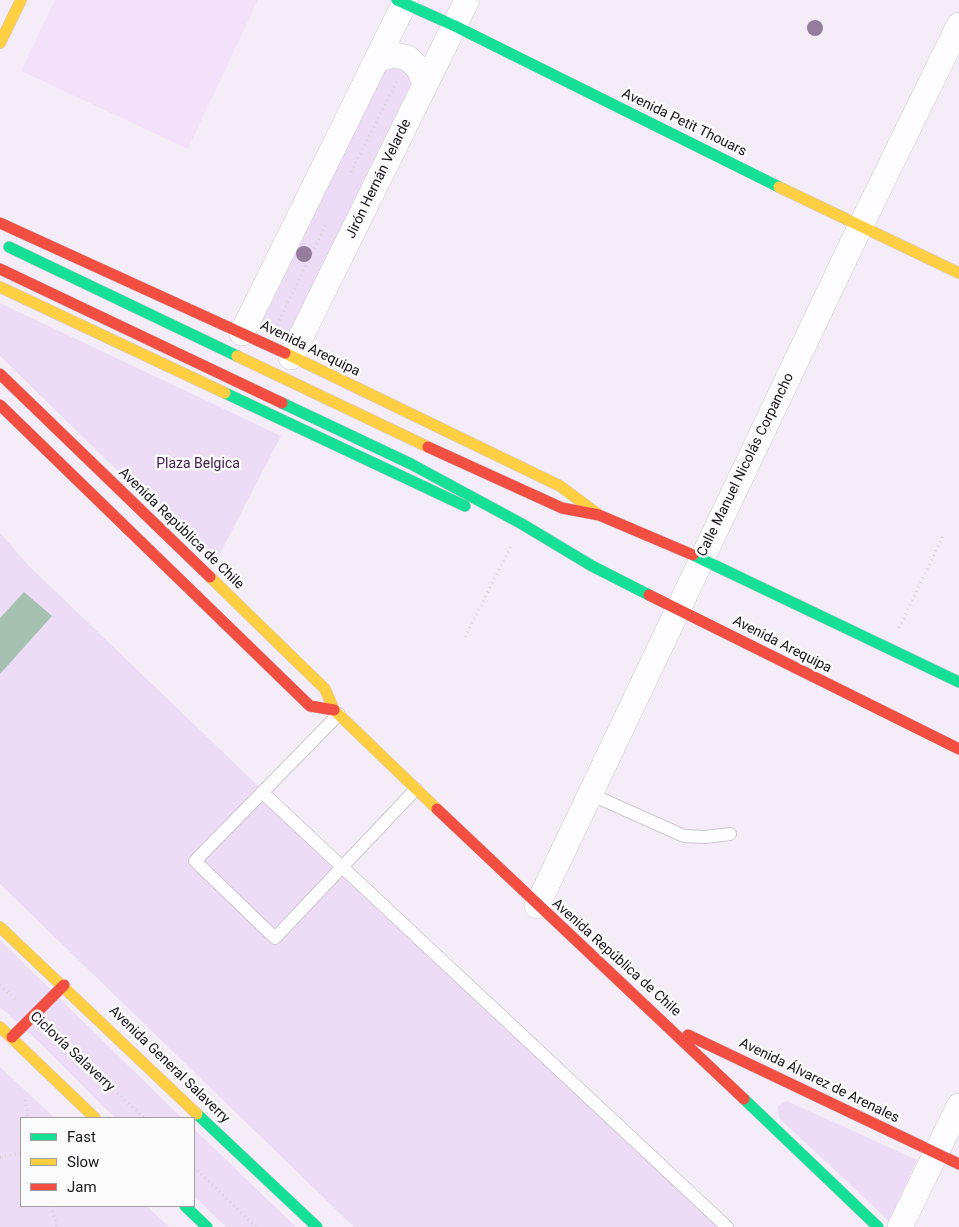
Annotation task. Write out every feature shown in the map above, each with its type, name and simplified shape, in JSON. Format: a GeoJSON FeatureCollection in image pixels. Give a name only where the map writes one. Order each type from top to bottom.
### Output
{"type":"FeatureCollection","features":[{"type":"Feature","properties":{"kind":"main road"},"geometry":{"type":"LineString","coordinates":[[0,43],[21,0]]}},
{"type":"Feature","properties":{"kind":"main road","name":"Avenida Petit Thouars"},"geometry":{"type":"LineString","coordinates":[[402,1],[860,227],[959,273]]}},
{"type":"Feature","properties":{"kind":"main road","name":"Avenida Arequipa"},"geometry":{"type":"LineString","coordinates":[[0,223],[242,333],[560,486],[599,515]]}},
{"type":"Feature","properties":{"kind":"main road"},"geometry":{"type":"LineString","coordinates":[[0,229],[16,230]]}},
{"type":"Feature","properties":{"kind":"main road","name":"Avenida Arequipa"},"geometry":{"type":"LineString","coordinates":[[9,247],[423,445],[562,508],[599,515],[702,558],[959,682]]}},
{"type":"Feature","properties":{"kind":"main road","name":"Avenida Arequipa"},"geometry":{"type":"LineString","coordinates":[[0,269],[411,464],[522,524],[592,566]]}},
{"type":"Feature","properties":{"kind":"main road","name":"Avenida Arequipa"},"geometry":{"type":"LineString","coordinates":[[1,288],[592,566],[959,749]]}},
{"type":"Feature","properties":{"kind":"main road","name":"Avenida República de Chile"},"geometry":{"type":"LineString","coordinates":[[0,374],[325,690],[336,712],[536,906],[666,1024],[878,1227]]}},
{"type":"Feature","properties":{"kind":"main road"},"geometry":{"type":"LineString","coordinates":[[0,405],[310,706],[336,712]]}},
{"type":"Feature","properties":{"kind":"main road","name":"Avenida General Salaverry"},"geometry":{"type":"LineString","coordinates":[[0,927],[64,985],[317,1227]]}},
{"type":"Feature","properties":{"kind":"main road"},"geometry":{"type":"LineString","coordinates":[[12,1037],[64,985]]}},
{"type":"Feature","properties":{"kind":"main road","name":"Avenida Álvarez de Arenales"},"geometry":{"type":"LineString","coordinates":[[666,1024],[959,1164]]}},
{"type":"Feature","properties":{"kind":"main road"},"geometry":{"type":"LineString","coordinates":[[0,1027],[94,1117]]}},
{"type":"Feature","properties":{"kind":"main road"},"geometry":{"type":"LineString","coordinates":[[186,1207],[207,1227]]}},
{"type":"Feature","properties":{"kind":"street","name":"Jirón Hernán Velarde"},"geometry":{"type":"LineString","coordinates":[[292,358],[467,0]]}},
{"type":"Feature","properties":{"kind":"street"},"geometry":{"type":"LineString","coordinates":[[242,333],[377,59],[402,1]]}},
{"type":"Feature","properties":{"kind":"street","name":"Calle Manuel Nicolás Corpancho"},"geometry":{"type":"LineString","coordinates":[[536,906],[959,24]]}},
{"type":"Feature","properties":{"kind":"street"},"geometry":{"type":"LineString","coordinates":[[377,59],[395,55],[408,58],[420,70],[425,85]]}},
{"type":"Feature","properties":{"kind":"street"},"geometry":{"type":"LineString","coordinates":[[900,1227],[959,1106]]}},
{"type":"Feature","properties":{"kind":"lane"},"geometry":{"type":"LineString","coordinates":[[336,712],[195,861],[275,938],[416,789]]}},
{"type":"Feature","properties":{"kind":"lane"},"geometry":{"type":"LineString","coordinates":[[262,792],[727,1227]]}},
{"type":"Feature","properties":{"kind":"lane"},"geometry":{"type":"LineString","coordinates":[[590,794],[684,836],[699,837],[730,834]]}},
{"type":"Feature","properties":{"kind":"path"},"geometry":{"type":"LineString","coordinates":[[358,175],[349,171],[408,58]]}},
{"type":"Feature","properties":{"kind":"path"},"geometry":{"type":"LineString","coordinates":[[268,346],[324,224],[335,227]]}},
{"type":"Feature","properties":{"kind":"path"},"geometry":{"type":"LineString","coordinates":[[465,637],[518,532]]}},
{"type":"Feature","properties":{"kind":"path"},"geometry":{"type":"LineString","coordinates":[[889,648],[944,534]]}},
{"type":"Feature","properties":{"kind":"path","name":"Ciclovía Salaverry"},"geometry":{"type":"LineString","coordinates":[[0,985],[143,1117]]}},
{"type":"Feature","properties":{"kind":"path"},"geometry":{"type":"LineString","coordinates":[[26,1100],[28,1117]]}},
{"type":"Feature","properties":{"kind":"path"},"geometry":{"type":"LineString","coordinates":[[0,1157],[20,1153]]}},
{"type":"Feature","properties":{"kind":"path"},"geometry":{"type":"LineString","coordinates":[[195,1168],[256,1227]]}},
{"type":"Feature","properties":{"kind":"path"},"geometry":{"type":"LineString","coordinates":[[51,1207],[58,1227]]}},
{"type":"Feature","properties":{"kind":"shaded area"},"geometry":{"type":"Polygon","coordinates":[[[55,0],[258,0],[188,149],[21,71],[55,0]]]}},
{"type":"Feature","properties":{"kind":"shaded area"},"geometry":{"type":"Polygon","coordinates":[[[24,592],[52,616],[0,674],[0,618],[24,592]]]}},
{"type":"Feature","properties":{"kind":"green space"},"geometry":{"type":"Polygon","coordinates":[[[390,61],[414,73],[414,90],[287,339],[255,321],[390,61]]]}},
{"type":"Feature","properties":{"kind":"green space","name":"Plaza Belgica"},"geometry":{"type":"Polygon","coordinates":[[[0,303],[281,436],[214,565],[0,356],[0,303]]]}},
{"type":"Feature","properties":{"kind":"green space"},"geometry":{"type":"Polygon","coordinates":[[[0,533],[29,566],[718,1227],[354,1227],[0,884],[0,533]]]}},
{"type":"Feature","properties":{"kind":"green space"},"geometry":{"type":"Polygon","coordinates":[[[0,940],[181,1117],[114,1117],[42,1045],[0,1007],[0,940]]]}},
{"type":"Feature","properties":{"kind":"green space"},"geometry":{"type":"Polygon","coordinates":[[[0,1067],[54,1117],[20,1117],[20,1207],[148,1207],[169,1227],[0,1227],[0,1067]]]}},
{"type":"Feature","properties":{"kind":"green space"},"geometry":{"type":"Polygon","coordinates":[[[787,1101],[917,1160],[889,1221],[779,1118],[778,1106],[787,1101]]]}},
{"type":"Feature","properties":{"kind":"green space"},"geometry":{"type":"Polygon","coordinates":[[[195,1130],[296,1227],[226,1227],[195,1197],[195,1130]]]}},
{"type":"Feature","properties":{"kind":"traffic: fast"},"geometry":{"type":"LineString","coordinates":[[397,0],[455,26],[779,187]]}},
{"type":"Feature","properties":{"kind":"traffic: fast"},"geometry":{"type":"LineString","coordinates":[[9,247],[237,356]]}},
{"type":"Feature","properties":{"kind":"traffic: fast"},"geometry":{"type":"LineString","coordinates":[[225,393],[465,506]]}},
{"type":"Feature","properties":{"kind":"traffic: fast"},"geometry":{"type":"LineString","coordinates":[[282,403],[411,464],[522,524],[592,566],[649,595]]}},
{"type":"Feature","properties":{"kind":"traffic: fast"},"geometry":{"type":"LineString","coordinates":[[693,555],[959,682]]}},
{"type":"Feature","properties":{"kind":"traffic: fast"},"geometry":{"type":"LineString","coordinates":[[744,1099],[878,1227]]}},
{"type":"Feature","properties":{"kind":"traffic: fast"},"geometry":{"type":"LineString","coordinates":[[197,1114],[317,1227]]}},
{"type":"Feature","properties":{"kind":"traffic: fast"},"geometry":{"type":"LineString","coordinates":[[186,1207],[207,1227]]}},
{"type":"Feature","properties":{"kind":"traffic: slow"},"geometry":{"type":"LineString","coordinates":[[0,43],[21,0]]}},
{"type":"Feature","properties":{"kind":"traffic: slow"},"geometry":{"type":"LineString","coordinates":[[779,187],[959,273]]}},
{"type":"Feature","properties":{"kind":"traffic: slow"},"geometry":{"type":"LineString","coordinates":[[0,287],[225,393]]}},
{"type":"Feature","properties":{"kind":"traffic: slow"},"geometry":{"type":"LineString","coordinates":[[285,353],[560,486],[599,515]]}},
{"type":"Feature","properties":{"kind":"traffic: slow"},"geometry":{"type":"LineString","coordinates":[[237,356],[428,447]]}},
{"type":"Feature","properties":{"kind":"traffic: slow"},"geometry":{"type":"LineString","coordinates":[[210,577],[325,689],[334,710],[437,809]]}},
{"type":"Feature","properties":{"kind":"traffic: slow"},"geometry":{"type":"LineString","coordinates":[[0,927],[197,1114]]}},
{"type":"Feature","properties":{"kind":"traffic: slow"},"geometry":{"type":"LineString","coordinates":[[0,1027],[94,1117]]}},
{"type":"Feature","properties":{"kind":"traffic: jam"},"geometry":{"type":"LineString","coordinates":[[0,223],[285,353]]}},
{"type":"Feature","properties":{"kind":"traffic: jam"},"geometry":{"type":"LineString","coordinates":[[0,269],[282,403]]}},
{"type":"Feature","properties":{"kind":"traffic: jam"},"geometry":{"type":"LineString","coordinates":[[0,374],[210,577]]}},
{"type":"Feature","properties":{"kind":"traffic: jam"},"geometry":{"type":"LineString","coordinates":[[0,405],[310,706],[334,710]]}},
{"type":"Feature","properties":{"kind":"traffic: jam"},"geometry":{"type":"LineString","coordinates":[[428,447],[562,508],[599,515],[693,555]]}},
{"type":"Feature","properties":{"kind":"traffic: jam"},"geometry":{"type":"LineString","coordinates":[[649,595],[959,749]]}},
{"type":"Feature","properties":{"kind":"traffic: jam"},"geometry":{"type":"LineString","coordinates":[[437,809],[744,1099]]}},
{"type":"Feature","properties":{"kind":"traffic: jam"},"geometry":{"type":"LineString","coordinates":[[12,1037],[64,985]]}},
{"type":"Feature","properties":{"kind":"traffic: jam"},"geometry":{"type":"LineString","coordinates":[[688,1035],[959,1164]]}}]}
